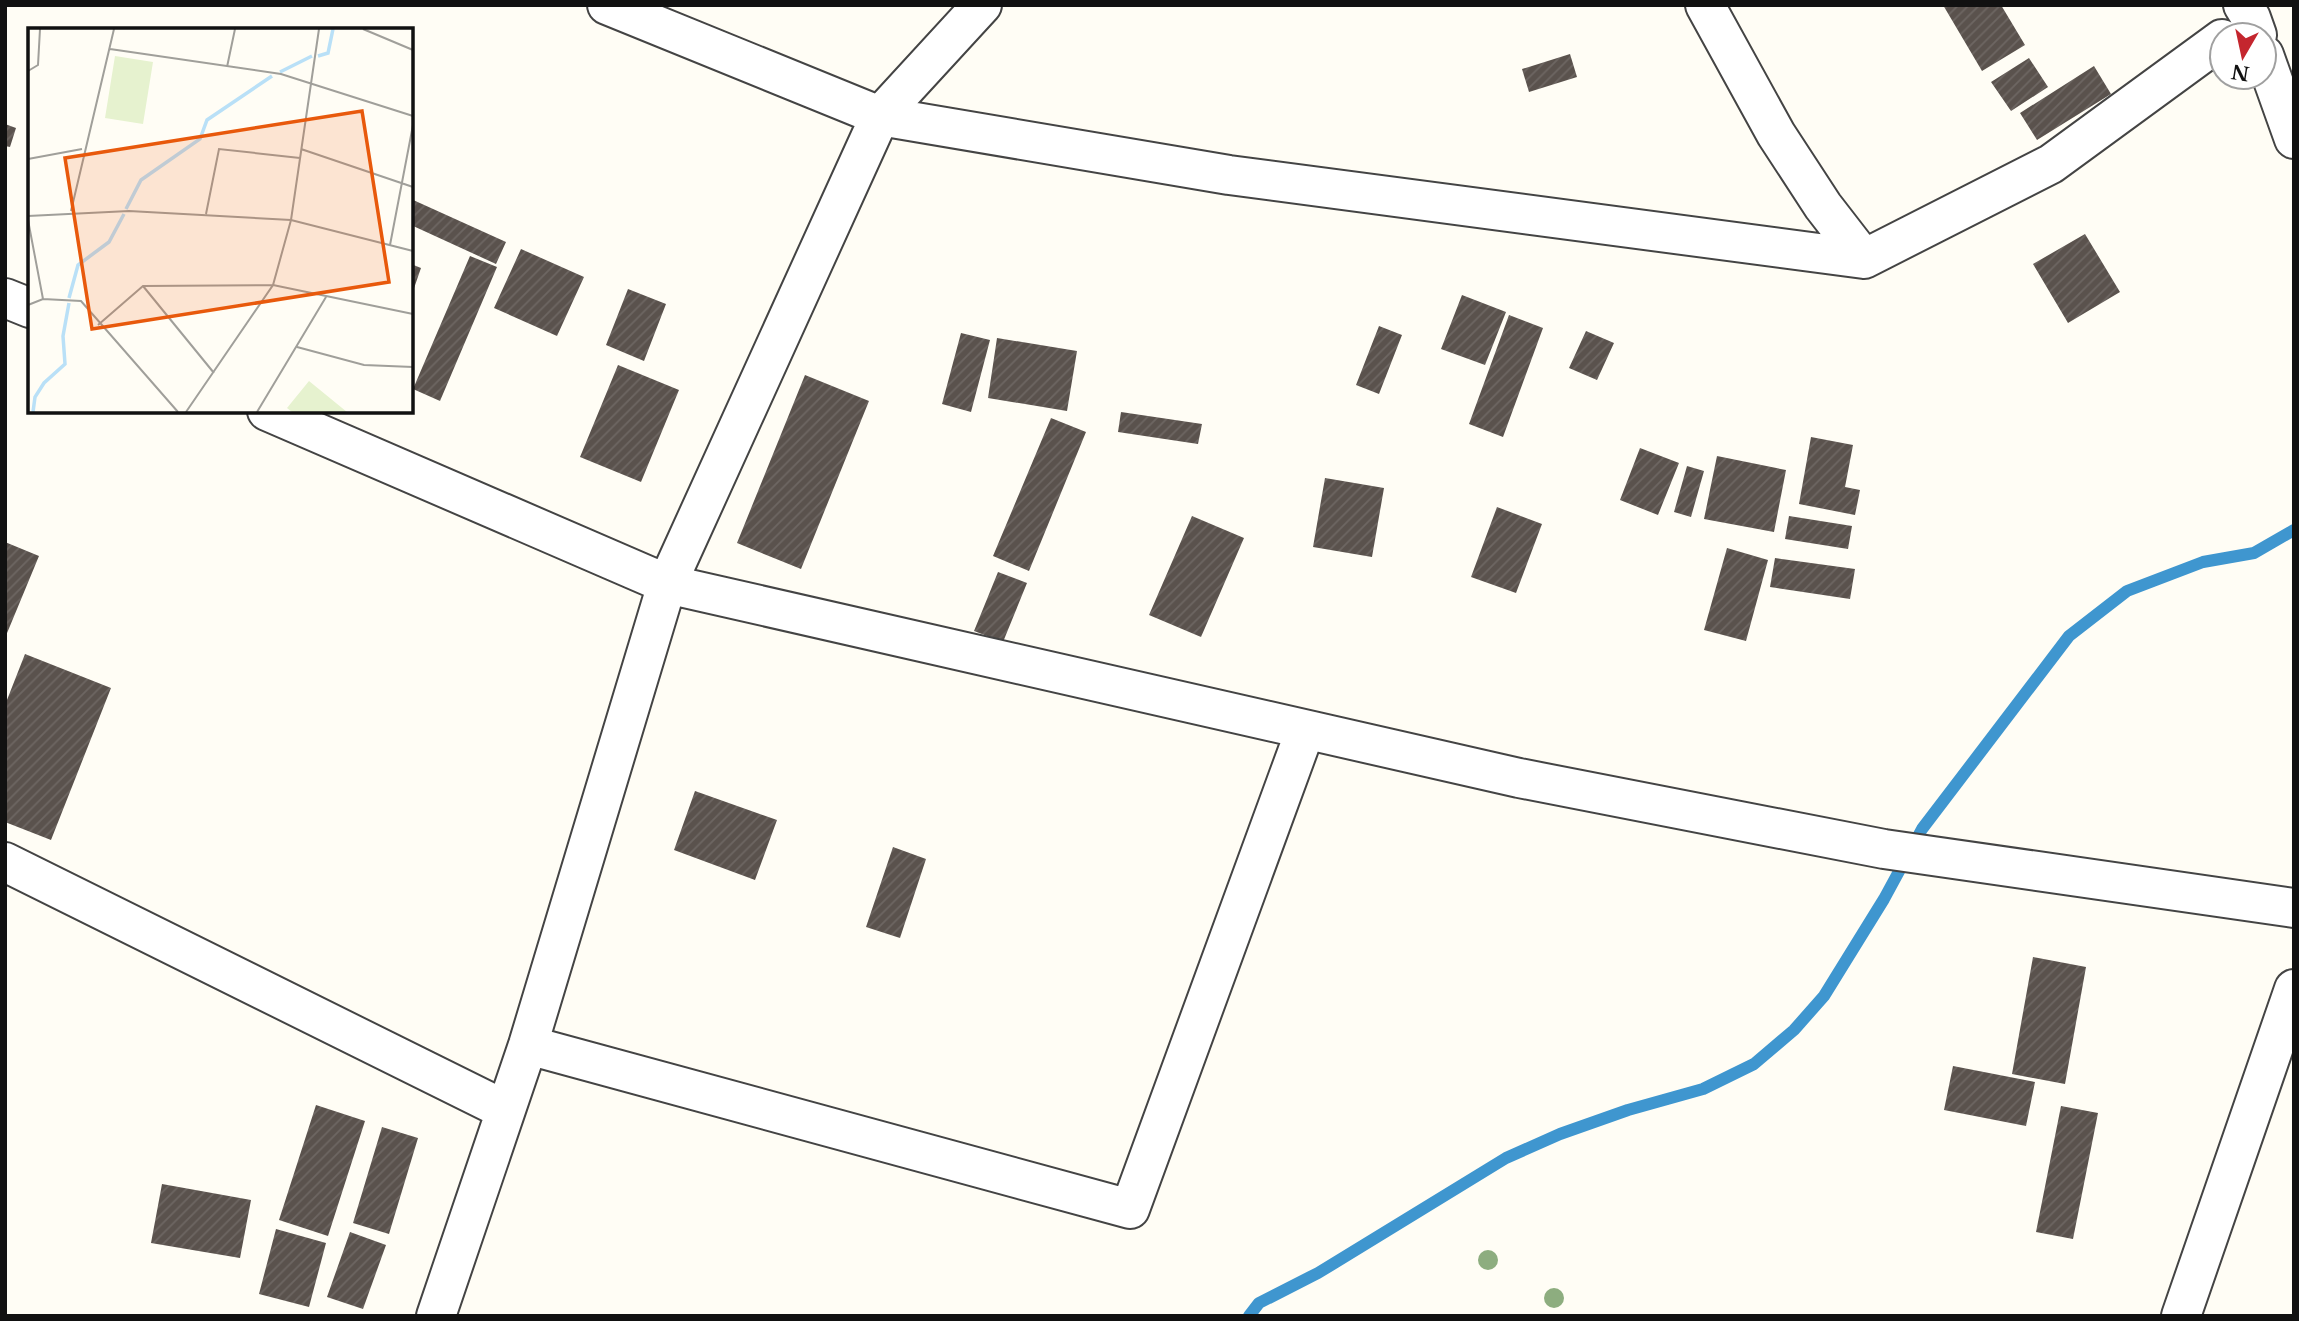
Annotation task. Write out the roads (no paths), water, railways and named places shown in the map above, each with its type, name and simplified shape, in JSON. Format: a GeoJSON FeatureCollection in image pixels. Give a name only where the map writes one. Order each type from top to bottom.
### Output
{"type":"FeatureCollection","features":[{"type":"Feature","properties":{"kind":"street"},"geometry":{"type":"LineString","coordinates":[[607,5],[880,116],[1229,175],[1864,259],[2051,164],[2208,49]]}},
{"type":"Feature","properties":{"kind":"street"},"geometry":{"type":"LineString","coordinates":[[436,1316],[528,1045],[667,584],[880,116],[982,5]]}},
{"type":"Feature","properties":{"kind":"street"},"geometry":{"type":"LineString","coordinates":[[1704,5],[1776,134],[1823,206],[1864,259]]}},
{"type":"Feature","properties":{"kind":"street"},"geometry":{"type":"LineString","coordinates":[[2277,91],[2294,139]]}},
{"type":"Feature","properties":{"kind":"street"},"geometry":{"type":"LineString","coordinates":[[5,298],[28,307]]}},
{"type":"Feature","properties":{"kind":"street"},"geometry":{"type":"LineString","coordinates":[[272,413],[667,584],[1520,778],[1884,849],[2294,908]]}},
{"type":"Feature","properties":{"kind":"street"},"geometry":{"type":"LineString","coordinates":[[528,1045],[1130,1209],[1305,731]]}},
{"type":"Feature","properties":{"kind":"street"},"geometry":{"type":"LineString","coordinates":[[5,862],[505,1111]]}},
{"type":"Feature","properties":{"kind":"street"},"geometry":{"type":"LineString","coordinates":[[2181,1316],[2294,989]]}},
{"type":"Feature","properties":{"kind":"waterway"},"geometry":{"type":"LineString","coordinates":[[1249,1316],[1259,1303],[1318,1273],[1506,1158],[1560,1134],[1628,1110],[1703,1089],[1754,1064],[1794,1030],[1824,996],[1884,899],[1922,829],[2069,636],[2127,591],[2203,562],[2254,553],[2294,530]]}}]}
